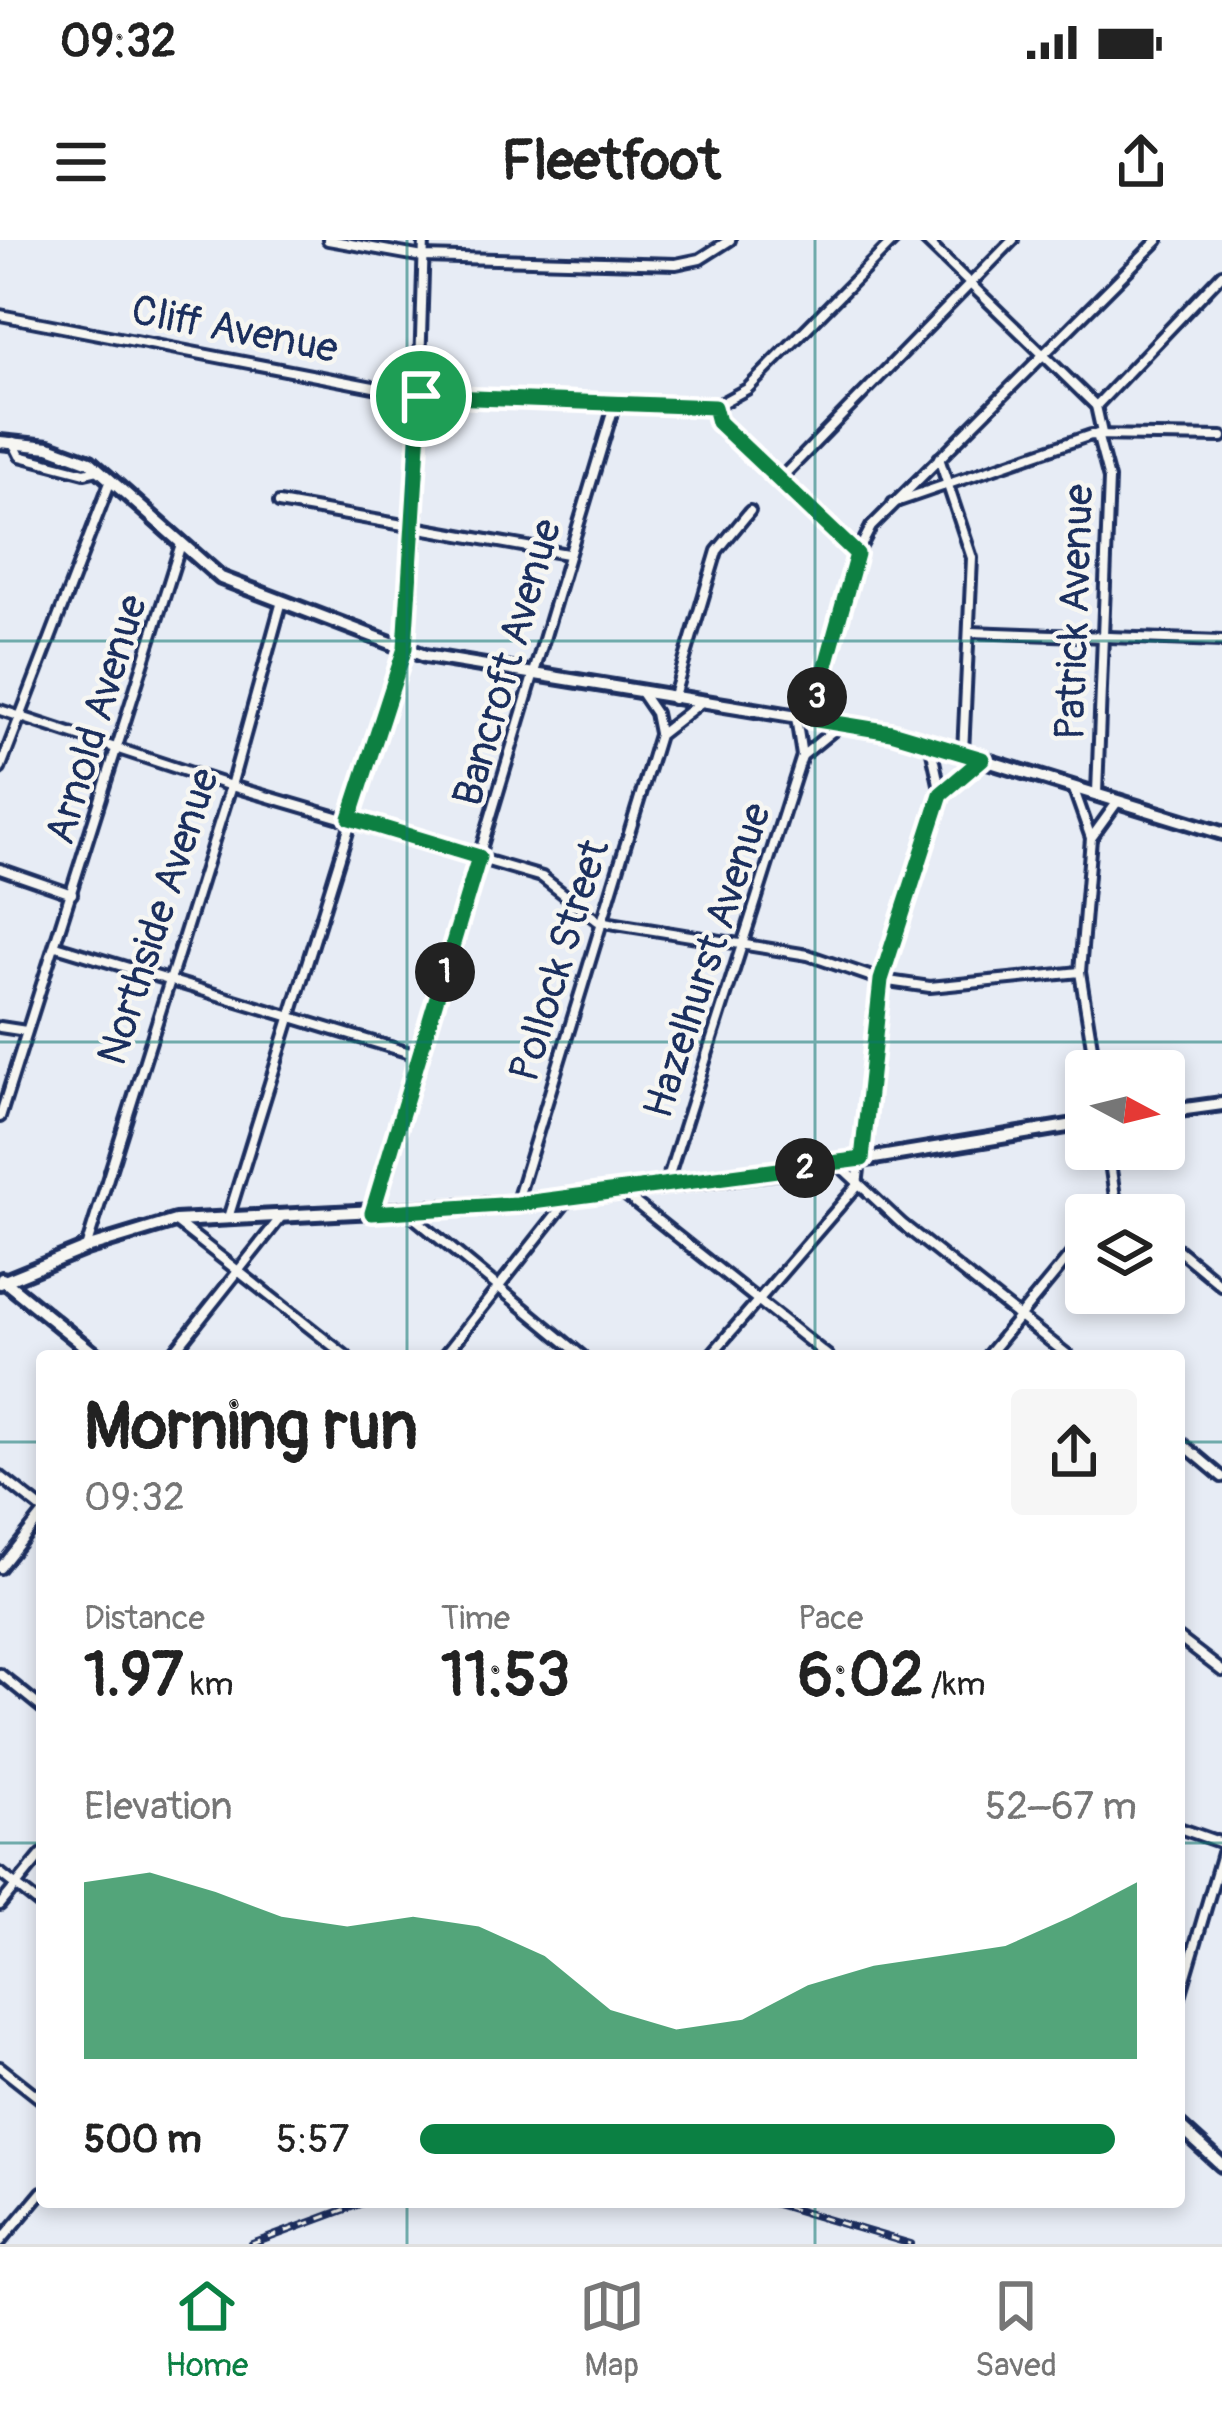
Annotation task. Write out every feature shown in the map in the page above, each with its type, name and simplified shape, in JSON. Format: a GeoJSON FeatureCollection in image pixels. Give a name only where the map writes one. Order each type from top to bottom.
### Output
{"type":"FeatureCollection","features":[{"type":"Feature","properties":{"kind":"street"},"geometry":{"type":"LineString","coordinates":[[328,240],[424,256],[676,264],[710,254],[730,240]]}},
{"type":"Feature","properties":{"kind":"street"},"geometry":{"type":"LineString","coordinates":[[228,1219],[405,648],[415,530],[424,240]]}},
{"type":"Feature","properties":{"kind":"street"},"geometry":{"type":"LineString","coordinates":[[857,554],[718,422],[714,407],[747,389],[894,240]]}},
{"type":"Feature","properties":{"kind":"street"},"geometry":{"type":"LineString","coordinates":[[926,240],[1096,406],[1222,274]]}},
{"type":"Feature","properties":{"kind":"street"},"geometry":{"type":"LineString","coordinates":[[779,480],[1013,240]]}},
{"type":"Feature","properties":{"kind":"street"},"geometry":{"type":"LineString","coordinates":[[811,719],[857,554],[892,503],[1158,240]]}},
{"type":"Feature","properties":{"kind":"street","name":"Cliff Avenue"},"geometry":{"type":"LineString","coordinates":[[0,315],[421,396],[714,407]]}},
{"type":"Feature","properties":{"kind":"street","name":"Bancroft Avenue"},"geometry":{"type":"LineString","coordinates":[[372,1213],[616,404]]}},
{"type":"Feature","properties":{"kind":"street","name":"Patrick Avenue"},"geometry":{"type":"LineString","coordinates":[[1096,406],[1109,479],[1097,793]]}},
{"type":"Feature","properties":{"kind":"street"},"geometry":{"type":"LineString","coordinates":[[892,503],[1099,434],[1222,437]]}},
{"type":"Feature","properties":{"kind":"street"},"geometry":{"type":"LineString","coordinates":[[7,442],[58,449],[99,469],[220,578],[405,648],[930,743],[1222,833]]}},
{"type":"Feature","properties":{"kind":"street"},"geometry":{"type":"LineString","coordinates":[[939,458],[972,558],[963,753]]}},
{"type":"Feature","properties":{"kind":"street"},"geometry":{"type":"LineString","coordinates":[[0,770],[111,478]]}},
{"type":"Feature","properties":{"kind":"street"},"geometry":{"type":"LineString","coordinates":[[279,503],[567,554]]}},
{"type":"Feature","properties":{"kind":"street"},"geometry":{"type":"LineString","coordinates":[[673,699],[717,550],[750,512]]}},
{"type":"Feature","properties":{"kind":"street","name":"Arnold Avenue"},"geometry":{"type":"LineString","coordinates":[[0,1118],[181,544]]}},
{"type":"Feature","properties":{"kind":"street","name":"Northside Avenue"},"geometry":{"type":"LineString","coordinates":[[86,1248],[231,786],[283,601]]}},
{"type":"Feature","properties":{"kind":"street"},"geometry":{"type":"LineString","coordinates":[[970,632],[1222,640]]}},
{"type":"Feature","properties":{"kind":"street"},"geometry":{"type":"LineString","coordinates":[[642,694],[655,713],[659,735],[700,703]]}},
{"type":"Feature","properties":{"kind":"street"},"geometry":{"type":"LineString","coordinates":[[0,710],[231,786],[542,877],[598,921],[808,955],[881,980],[930,987],[1080,972]]}},
{"type":"Feature","properties":{"kind":"street","name":"Hazelhurst Avenue"},"geometry":{"type":"LineString","coordinates":[[668,1181],[802,756],[796,717]]}},
{"type":"Feature","properties":{"kind":"street","name":"Hazelhurst Avenue"},"geometry":{"type":"LineString","coordinates":[[802,756],[842,724]]}},
{"type":"Feature","properties":{"kind":"street","name":"Pollock Street"},"geometry":{"type":"LineString","coordinates":[[517,1204],[598,921],[659,735]]}},
{"type":"Feature","properties":{"kind":"street"},"geometry":{"type":"LineString","coordinates":[[715,1350],[857,1186],[881,980],[941,794],[930,743]]}},
{"type":"Feature","properties":{"kind":"street"},"geometry":{"type":"LineString","coordinates":[[941,794],[982,759]]}},
{"type":"Feature","properties":{"kind":"street","name":"Patrick Avenue"},"geometry":{"type":"LineString","coordinates":[[1072,786],[1091,838],[1080,972],[1093,1050]]}},
{"type":"Feature","properties":{"kind":"street"},"geometry":{"type":"LineString","coordinates":[[1091,838],[1119,800]]}},
{"type":"Feature","properties":{"kind":"street"},"geometry":{"type":"LineString","coordinates":[[0,869],[71,894]]}},
{"type":"Feature","properties":{"kind":"street"},"geometry":{"type":"LineString","coordinates":[[56,946],[420,1056]]}},
{"type":"Feature","properties":{"kind":"street"},"geometry":{"type":"LineString","coordinates":[[0,1027],[26,1031]]}},
{"type":"Feature","properties":{"kind":"street"},"geometry":{"type":"LineString","coordinates":[[1185,1109],[1222,1104]]}},
{"type":"Feature","properties":{"kind":"street"},"geometry":{"type":"LineString","coordinates":[[1,1280],[175,1221],[517,1204],[668,1181],[838,1164],[1065,1126]]}},
{"type":"Feature","properties":{"kind":"street"},"geometry":{"type":"LineString","coordinates":[[838,1164],[857,1186],[1061,1350]]}},
{"type":"Feature","properties":{"kind":"street"},"geometry":{"type":"LineString","coordinates":[[617,1188],[821,1350]]}},
{"type":"Feature","properties":{"kind":"street"},"geometry":{"type":"LineString","coordinates":[[449,1350],[570,1197]]}},
{"type":"Feature","properties":{"kind":"street"},"geometry":{"type":"LineString","coordinates":[[406,1211],[575,1350]]}},
{"type":"Feature","properties":{"kind":"street"},"geometry":{"type":"LineString","coordinates":[[176,1350],[281,1217]]}},
{"type":"Feature","properties":{"kind":"street"},"geometry":{"type":"LineString","coordinates":[[175,1221],[338,1350]]}},
{"type":"Feature","properties":{"kind":"street"},"geometry":{"type":"LineString","coordinates":[[1185,1255],[1222,1286]]}},
{"type":"Feature","properties":{"kind":"street"},"geometry":{"type":"LineString","coordinates":[[992,1350],[1065,1261]]}},
{"type":"Feature","properties":{"kind":"street"},"geometry":{"type":"LineString","coordinates":[[1,1280],[90,1350]]}},
{"type":"Feature","properties":{"kind":"street"},"geometry":{"type":"LineString","coordinates":[[1185,1448],[1222,1477]]}},
{"type":"Feature","properties":{"kind":"street"},"geometry":{"type":"LineString","coordinates":[[0,1476],[36,1507]]}},
{"type":"Feature","properties":{"kind":"street"},"geometry":{"type":"LineString","coordinates":[[0,1568],[36,1520]]}},
{"type":"Feature","properties":{"kind":"street"},"geometry":{"type":"LineString","coordinates":[[1185,1643],[1222,1671]]}},
{"type":"Feature","properties":{"kind":"street"},"geometry":{"type":"LineString","coordinates":[[0,1674],[36,1703]]}},
{"type":"Feature","properties":{"kind":"street"},"geometry":{"type":"LineString","coordinates":[[1185,1830],[1222,1843]]}},
{"type":"Feature","properties":{"kind":"street"},"geometry":{"type":"LineString","coordinates":[[1185,1971],[1222,1852]]}},
{"type":"Feature","properties":{"kind":"street"},"geometry":{"type":"LineString","coordinates":[[0,1905],[36,1861]]}},
{"type":"Feature","properties":{"kind":"street"},"geometry":{"type":"LineString","coordinates":[[0,1873],[36,1901]]}},
{"type":"Feature","properties":{"kind":"street"},"geometry":{"type":"LineString","coordinates":[[0,2067],[36,2095]]}},
{"type":"Feature","properties":{"kind":"street"},"geometry":{"type":"LineString","coordinates":[[1185,2131],[1222,2165]]}},
{"type":"Feature","properties":{"kind":"street"},"geometry":{"type":"LineString","coordinates":[[0,2242],[36,2199]]}},
{"type":"Feature","properties":{"kind":"railway"},"geometry":{"type":"LineString","coordinates":[[252,2244],[349,2208]]}},
{"type":"Feature","properties":{"kind":"railway"},"geometry":{"type":"LineString","coordinates":[[789,2208],[911,2244]]}},
{"type":"Feature","properties":{"kind":"route"},"geometry":{"type":"LineString","coordinates":[[421,396],[714,407],[718,422],[857,554],[811,719],[891,732],[982,759],[964,769],[941,794],[881,980],[862,1159],[517,1204],[372,1213],[479,857],[350,818],[405,648],[421,396]]}}]}
